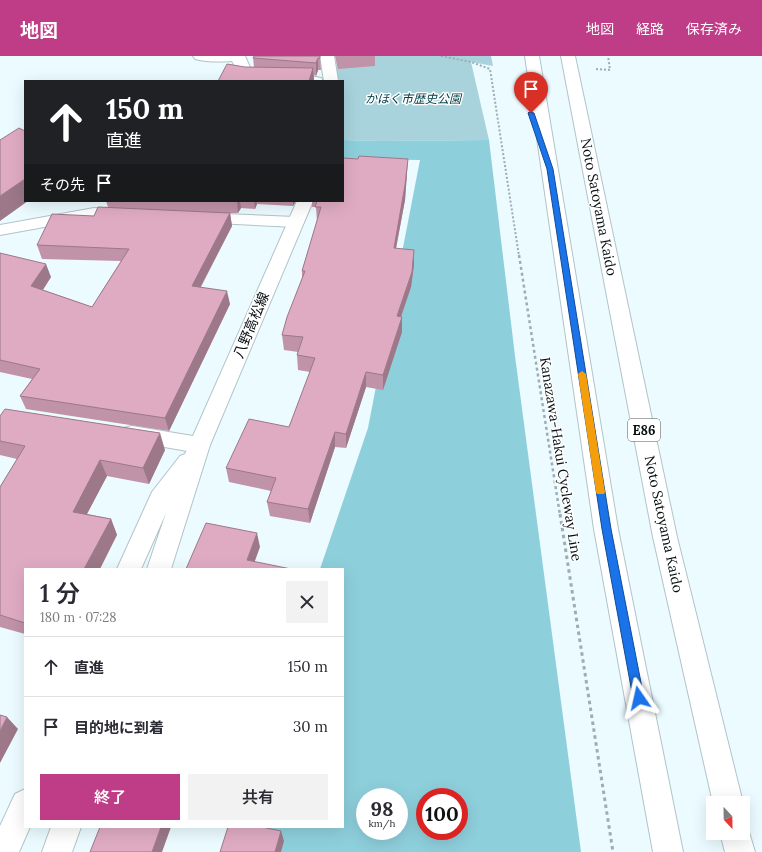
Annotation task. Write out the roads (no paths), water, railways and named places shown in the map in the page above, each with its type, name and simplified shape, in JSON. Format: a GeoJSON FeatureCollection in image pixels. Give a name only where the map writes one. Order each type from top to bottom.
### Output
{"type":"FeatureCollection","features":[{"type":"Feature","properties":{"kind":"main road"},"geometry":{"type":"LineString","coordinates":[[200,56],[221,58],[237,56],[247,76],[302,80]]}},
{"type":"Feature","properties":{"kind":"main road"},"geometry":{"type":"LineString","coordinates":[[327,56],[331,80]]}},
{"type":"Feature","properties":{"kind":"main road"},"geometry":{"type":"LineString","coordinates":[[517,56],[531,113],[550,169]]}},
{"type":"Feature","properties":{"kind":"main road"},"geometry":{"type":"LineString","coordinates":[[532,56],[606,529],[668,852]]}},
{"type":"Feature","properties":{"kind":"main road","name":"Noto Satoyama Kaido"},"geometry":{"type":"LineString","coordinates":[[568,56],[665,537],[726,796]]}},
{"type":"Feature","properties":{"kind":"main road","name":"八野高松線"},"geometry":{"type":"LineString","coordinates":[[159,568],[199,447],[305,202]]}},
{"type":"Feature","properties":{"kind":"main road"},"geometry":{"type":"LineString","coordinates":[[0,230],[94,213],[140,215]]}},
{"type":"Feature","properties":{"kind":"main road"},"geometry":{"type":"LineString","coordinates":[[187,217],[295,222]]}},
{"type":"Feature","properties":{"kind":"main road"},"geometry":{"type":"LineString","coordinates":[[115,432],[199,447]]}},
{"type":"Feature","properties":{"kind":"main road","name":"八野高松線"},"geometry":{"type":"LineString","coordinates":[[129,568],[160,499],[199,447]]}},
{"type":"Feature","properties":{"kind":"main road"},"geometry":{"type":"LineString","coordinates":[[4,852],[24,806]]}},
{"type":"Feature","properties":{"kind":"main road"},"geometry":{"type":"LineString","coordinates":[[57,852],[66,828]]}},
{"type":"Feature","properties":{"kind":"main road"},"geometry":{"type":"LineString","coordinates":[[737,840],[740,852]]}},
{"type":"Feature","properties":{"kind":"park label","name":"かほく市歴史公園"},"geometry":{"type":"Point","coordinates":[413,99]}}]}
